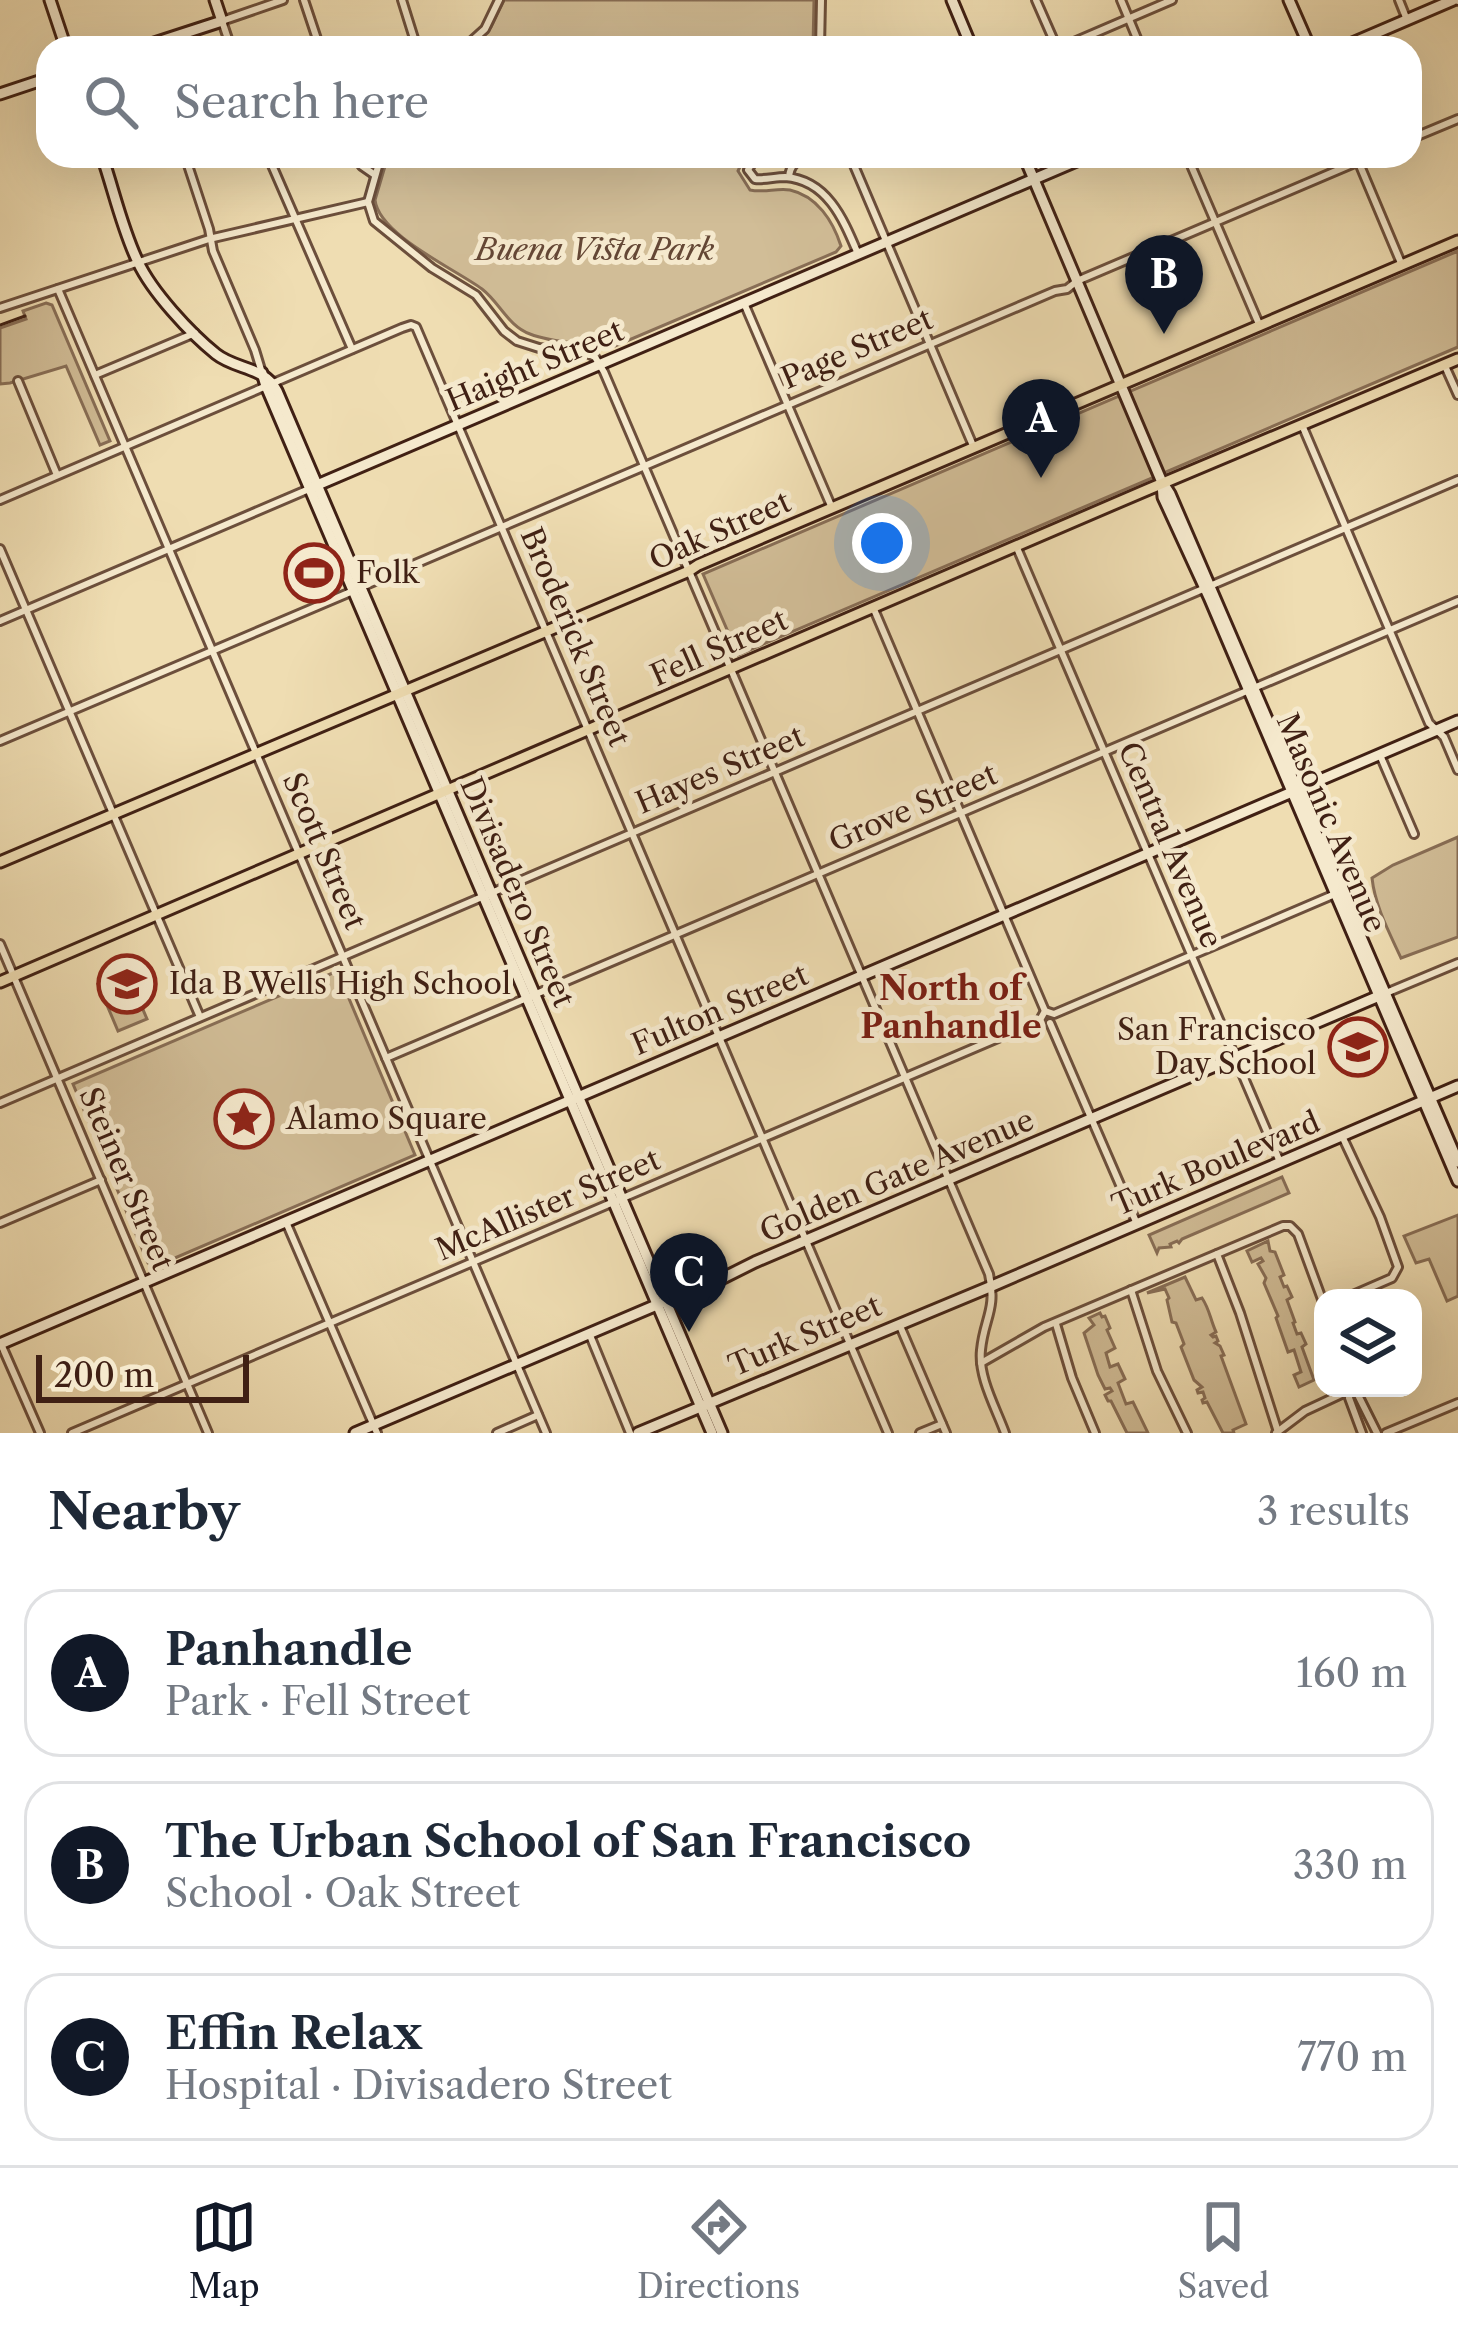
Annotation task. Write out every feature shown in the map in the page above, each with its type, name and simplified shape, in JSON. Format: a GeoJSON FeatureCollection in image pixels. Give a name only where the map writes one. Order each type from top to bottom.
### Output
{"type":"FeatureCollection","features":[{"type":"Feature","properties":{"kind":"main road"},"geometry":{"type":"LineString","coordinates":[[50,0],[62,36]]}},
{"type":"Feature","properties":{"kind":"main road"},"geometry":{"type":"LineString","coordinates":[[178,36],[221,21],[215,0]]}},
{"type":"Feature","properties":{"kind":"main road"},"geometry":{"type":"LineString","coordinates":[[952,0],[967,36]]}},
{"type":"Feature","properties":{"kind":"main road"},"geometry":{"type":"LineString","coordinates":[[1289,0],[1305,36]]}},
{"type":"Feature","properties":{"kind":"main road"},"geometry":{"type":"LineString","coordinates":[[1369,36],[1456,0]]}},
{"type":"Feature","properties":{"kind":"main road"},"geometry":{"type":"LineString","coordinates":[[0,94],[36,82]]}},
{"type":"Feature","properties":{"kind":"main road"},"geometry":{"type":"LineString","coordinates":[[106,168],[138,263],[163,298],[223,359],[262,373]]}},
{"type":"Feature","properties":{"kind":"main road","name":"Masonic Avenue"},"geometry":{"type":"LineString","coordinates":[[1029,168],[1458,1181]]}},
{"type":"Feature","properties":{"kind":"main road","name":"Haight Street"},"geometry":{"type":"LineString","coordinates":[[314,487],[1060,168]]}},
{"type":"Feature","properties":{"kind":"main road","name":"Oak Street"},"geometry":{"type":"LineString","coordinates":[[0,862],[1458,241]]}},
{"type":"Feature","properties":{"kind":"main road","name":"Fell Street"},"geometry":{"type":"LineString","coordinates":[[0,982],[1458,359]]}},
{"type":"Feature","properties":{"kind":"main road","name":"Divisadero Street"},"geometry":{"type":"LineString","coordinates":[[262,373],[705,1404],[722,1433]]}},
{"type":"Feature","properties":{"kind":"main road","name":"Fulton Street"},"geometry":{"type":"LineString","coordinates":[[0,1342],[1458,721]]}},
{"type":"Feature","properties":{"kind":"main road","name":"Masonic Avenue"},"geometry":{"type":"LineString","coordinates":[[1295,791],[1335,895],[1383,995]]}},
{"type":"Feature","properties":{"kind":"main road","name":"Golden Gate Avenue"},"geometry":{"type":"LineString","coordinates":[[355,1433],[375,1429],[1383,995]]}},
{"type":"Feature","properties":{"kind":"main road","name":"Turk Boulevard"},"geometry":{"type":"LineString","coordinates":[[992,1286],[1458,1086]]}},
{"type":"Feature","properties":{"kind":"main road","name":"Masonic Avenue"},"geometry":{"type":"LineString","coordinates":[[1427,1099],[1458,1162]]}},
{"type":"Feature","properties":{"kind":"main road","name":"Turk Street"},"geometry":{"type":"LineString","coordinates":[[634,1433],[992,1286]]}},
{"type":"Feature","properties":{"kind":"main road","name":"Divisadero Street"},"geometry":{"type":"LineString","coordinates":[[705,1404],[712,1433]]}},
{"type":"Feature","properties":{"kind":"street"},"geometry":{"type":"LineString","coordinates":[[227,36],[221,21],[283,0]]}},
{"type":"Feature","properties":{"kind":"street"},"geometry":{"type":"LineString","coordinates":[[304,0],[316,36]]}},
{"type":"Feature","properties":{"kind":"street"},"geometry":{"type":"LineString","coordinates":[[402,0],[413,36]]}},
{"type":"Feature","properties":{"kind":"street"},"geometry":{"type":"LineString","coordinates":[[477,36],[499,0]]}},
{"type":"Feature","properties":{"kind":"street"},"geometry":{"type":"LineString","coordinates":[[820,36],[821,0]]}},
{"type":"Feature","properties":{"kind":"street"},"geometry":{"type":"LineString","coordinates":[[1036,0],[1052,36]]}},
{"type":"Feature","properties":{"kind":"street"},"geometry":{"type":"LineString","coordinates":[[1121,0],[1136,36]]}},
{"type":"Feature","properties":{"kind":"street"},"geometry":{"type":"LineString","coordinates":[[1087,36],[1172,0]]}},
{"type":"Feature","properties":{"kind":"street"},"geometry":{"type":"LineString","coordinates":[[1399,0],[1407,20]]}},
{"type":"Feature","properties":{"kind":"street"},"geometry":{"type":"LineString","coordinates":[[1422,135],[1458,119]]}},
{"type":"Feature","properties":{"kind":"street","name":"Divisadero Street"},"geometry":{"type":"LineString","coordinates":[[189,168],[209,239],[262,373]]}},
{"type":"Feature","properties":{"kind":"street"},"geometry":{"type":"LineString","coordinates":[[0,500],[352,349],[273,168]]}},
{"type":"Feature","properties":{"kind":"street"},"geometry":{"type":"LineString","coordinates":[[364,168],[375,175]]}},
{"type":"Feature","properties":{"kind":"street"},"geometry":{"type":"LineString","coordinates":[[377,168],[368,202],[374,220],[385,230],[432,268],[476,295],[517,341],[587,353],[600,365],[992,1286],[993,1305],[981,1363],[1005,1433]]}},
{"type":"Feature","properties":{"kind":"street"},"geometry":{"type":"LineString","coordinates":[[748,168],[751,177],[789,177],[828,198],[858,254]]}},
{"type":"Feature","properties":{"kind":"street"},"geometry":{"type":"LineString","coordinates":[[789,177],[790,168]]}},
{"type":"Feature","properties":{"kind":"street"},"geometry":{"type":"LineString","coordinates":[[855,168],[974,448]]}},
{"type":"Feature","properties":{"kind":"street"},"geometry":{"type":"LineString","coordinates":[[1192,168],[1260,326]]}},
{"type":"Feature","properties":{"kind":"street","name":"Page Street"},"geometry":{"type":"LineString","coordinates":[[0,741],[1067,289],[1337,168]]}},
{"type":"Feature","properties":{"kind":"street"},"geometry":{"type":"LineString","coordinates":[[1361,168],[1402,265]]}},
{"type":"Feature","properties":{"kind":"street"},"geometry":{"type":"LineString","coordinates":[[0,308],[209,239],[368,202]]}},
{"type":"Feature","properties":{"kind":"street","name":"Scott Street"},"geometry":{"type":"LineString","coordinates":[[58,289],[546,1433]]}},
{"type":"Feature","properties":{"kind":"street"},"geometry":{"type":"LineString","coordinates":[[744,303],[832,508]]}},
{"type":"Feature","properties":{"kind":"street","name":"Broderick Street"},"geometry":{"type":"LineString","coordinates":[[352,349],[414,325],[888,1433]]}},
{"type":"Feature","properties":{"kind":"street"},"geometry":{"type":"LineString","coordinates":[[95,375],[194,333]]}},
{"type":"Feature","properties":{"kind":"street"},"geometry":{"type":"LineString","coordinates":[[1445,365],[1458,395]]}},
{"type":"Feature","properties":{"kind":"street"},"geometry":{"type":"LineString","coordinates":[[18,381],[57,476]]}},
{"type":"Feature","properties":{"kind":"street"},"geometry":{"type":"LineString","coordinates":[[1302,425],[1429,723],[1444,737],[1458,770]]}},
{"type":"Feature","properties":{"kind":"street","name":"Hayes Street"},"geometry":{"type":"LineString","coordinates":[[0,1103],[1458,480]]}},
{"type":"Feature","properties":{"kind":"street","name":"Haight Street"},"geometry":{"type":"LineString","coordinates":[[0,621],[314,487]]}},
{"type":"Feature","properties":{"kind":"street","name":"Central Avenue"},"geometry":{"type":"LineString","coordinates":[[1016,546],[1280,1162]]}},
{"type":"Feature","properties":{"kind":"street"},"geometry":{"type":"LineString","coordinates":[[0,549],[200,1018]]}},
{"type":"Feature","properties":{"kind":"street","name":"Grove Street"},"geometry":{"type":"LineString","coordinates":[[386,1058],[1458,601]]}},
{"type":"Feature","properties":{"kind":"street"},"geometry":{"type":"LineString","coordinates":[[873,607],[1136,1223]]}},
{"type":"Feature","properties":{"kind":"street"},"geometry":{"type":"LineString","coordinates":[[1380,755],[1414,834]]}},
{"type":"Feature","properties":{"kind":"street","name":"McAllister Street"},"geometry":{"type":"LineString","coordinates":[[72,1433],[1335,895]]}},
{"type":"Feature","properties":{"kind":"street","name":"Steiner Street"},"geometry":{"type":"LineString","coordinates":[[0,944],[208,1433]]}},
{"type":"Feature","properties":{"kind":"street","name":"Golden Gate Avenue"},"geometry":{"type":"LineString","coordinates":[[1383,995],[1458,963]]}},
{"type":"Feature","properties":{"kind":"street"},"geometry":{"type":"LineString","coordinates":[[1342,1136],[1397,1263],[1396,1274],[1367,1289]]}},
{"type":"Feature","properties":{"kind":"street"},"geometry":{"type":"LineString","coordinates":[[0,1223],[101,1180]]}},
{"type":"Feature","properties":{"kind":"street"},"geometry":{"type":"LineString","coordinates":[[286,1222],[375,1429]]}},
{"type":"Feature","properties":{"kind":"street"},"geometry":{"type":"LineString","coordinates":[[981,1363],[1055,1322],[1282,1226],[1298,1234],[1318,1289]]}},
{"type":"Feature","properties":{"kind":"street"},"geometry":{"type":"LineString","coordinates":[[1216,1253],[1244,1324],[1277,1432],[1334,1397]]}},
{"type":"Feature","properties":{"kind":"street"},"geometry":{"type":"LineString","coordinates":[[1131,1290],[1157,1371],[1186,1433]]}},
{"type":"Feature","properties":{"kind":"street"},"geometry":{"type":"LineString","coordinates":[[898,1322],[946,1433]]}},
{"type":"Feature","properties":{"kind":"street"},"geometry":{"type":"LineString","coordinates":[[1055,1322],[1095,1433]]}},
{"type":"Feature","properties":{"kind":"street"},"geometry":{"type":"LineString","coordinates":[[589,1333],[634,1433]]}},
{"type":"Feature","properties":{"kind":"street"},"geometry":{"type":"LineString","coordinates":[[0,1342],[40,1433]]}},
{"type":"Feature","properties":{"kind":"street"},"geometry":{"type":"LineString","coordinates":[[1349,1397],[1362,1433]]}},
{"type":"Feature","properties":{"kind":"street"},"geometry":{"type":"LineString","coordinates":[[1359,1397],[1377,1433]]}},
{"type":"Feature","properties":{"kind":"street"},"geometry":{"type":"LineString","coordinates":[[1386,1433],[1458,1402]]}},
{"type":"Feature","properties":{"kind":"street"},"geometry":{"type":"LineString","coordinates":[[497,1433],[538,1415]]}},
{"type":"Feature","properties":{"kind":"street"},"geometry":{"type":"LineString","coordinates":[[920,1433],[942,1424]]}},
{"type":"Feature","properties":{"kind":"green space"},"geometry":{"type":"Polygon","coordinates":[[[504,0],[814,0],[813,36],[483,36],[504,0]]]}},
{"type":"Feature","properties":{"kind":"green space","name":"Buena Vista Park"},"geometry":{"type":"Polygon","coordinates":[[[384,168],[739,168],[750,190],[790,190],[816,204],[841,246],[605,348],[522,330],[482,289],[403,238],[380,213],[375,200],[384,168]]]}},
{"type":"Feature","properties":{"kind":"green space"},"geometry":{"type":"Polygon","coordinates":[[[1458,251],[1458,347],[738,655],[703,574],[1458,251]]]}},
{"type":"Feature","properties":{"kind":"green space"},"geometry":{"type":"Polygon","coordinates":[[[52,305],[110,441],[100,445],[66,366],[0,384],[0,328],[26,319],[23,311],[52,305]]]}},
{"type":"Feature","properties":{"kind":"green space"},"geometry":{"type":"Polygon","coordinates":[[[1458,837],[1458,937],[1401,958],[1379,909],[1372,878],[1458,837]]]}},
{"type":"Feature","properties":{"kind":"green space"},"geometry":{"type":"Polygon","coordinates":[[[127,972],[147,1019],[118,1031],[98,984],[127,972]]]}},
{"type":"Feature","properties":{"kind":"green space","name":"Alamo Square"},"geometry":{"type":"Polygon","coordinates":[[[335,972],[415,1155],[154,1267],[148,1263],[73,1084],[335,972]]]}},
{"type":"Feature","properties":{"kind":"green space"},"geometry":{"type":"Polygon","coordinates":[[[1282,1177],[1289,1193],[1171,1247],[1159,1248],[1157,1253],[1149,1235],[1282,1177]]]}},
{"type":"Feature","properties":{"kind":"green space"},"geometry":{"type":"Polygon","coordinates":[[[1458,1215],[1458,1296],[1447,1301],[1429,1259],[1416,1263],[1404,1236],[1458,1215]]]}},
{"type":"Feature","properties":{"kind":"green space"},"geometry":{"type":"Polygon","coordinates":[[[1268,1241],[1284,1275],[1280,1277],[1292,1297],[1287,1300],[1293,1323],[1306,1344],[1302,1347],[1314,1380],[1299,1387],[1294,1375],[1301,1372],[1294,1350],[1288,1352],[1264,1283],[1258,1264],[1263,1261],[1252,1262],[1247,1251],[1268,1241]]]}},
{"type":"Feature","properties":{"kind":"green space"},"geometry":{"type":"Polygon","coordinates":[[[1185,1277],[1196,1300],[1202,1298],[1207,1307],[1216,1332],[1211,1335],[1216,1336],[1215,1343],[1224,1355],[1246,1424],[1234,1433],[1223,1433],[1207,1402],[1203,1403],[1203,1392],[1198,1393],[1202,1387],[1194,1380],[1181,1347],[1184,1344],[1172,1322],[1165,1289],[1147,1293],[1185,1277]]]}},
{"type":"Feature","properties":{"kind":"green space"},"geometry":{"type":"Polygon","coordinates":[[[1100,1313],[1115,1348],[1106,1353],[1110,1367],[1118,1364],[1125,1379],[1118,1383],[1126,1404],[1133,1402],[1148,1433],[1127,1433],[1105,1395],[1112,1391],[1105,1389],[1098,1375],[1084,1333],[1094,1325],[1089,1318],[1100,1313]]]}},
{"type":"Feature","properties":{"kind":"tram line"},"geometry":{"type":"LineString","coordinates":[[0,325],[25,316]]}},
{"type":"Feature","properties":{"kind":"place","name":"The Urban School of San Francisco"},"geometry":{"type":"Point","coordinates":[1164,334]}},
{"type":"Feature","properties":{"kind":"place","name":"Panhandle"},"geometry":{"type":"Point","coordinates":[1041,478]}},
{"type":"Feature","properties":{"kind":"place","name":"Folk"},"geometry":{"type":"Point","coordinates":[314,573]}},
{"type":"Feature","properties":{"kind":"place","name":"Ida B Wells High School"},"geometry":{"type":"Point","coordinates":[127,984]}},
{"type":"Feature","properties":{"kind":"place","name":"San Francisco Day School"},"geometry":{"type":"Point","coordinates":[1358,1047]}},
{"type":"Feature","properties":{"kind":"place","name":"Alamo Square"},"geometry":{"type":"Point","coordinates":[244,1119]}},
{"type":"Feature","properties":{"kind":"place","name":"Effin Relax"},"geometry":{"type":"Point","coordinates":[689,1332]}},
{"type":"Feature","properties":{"kind":"district","name":"North of Panhandle"},"geometry":{"type":"Point","coordinates":[951,1007]}}]}
